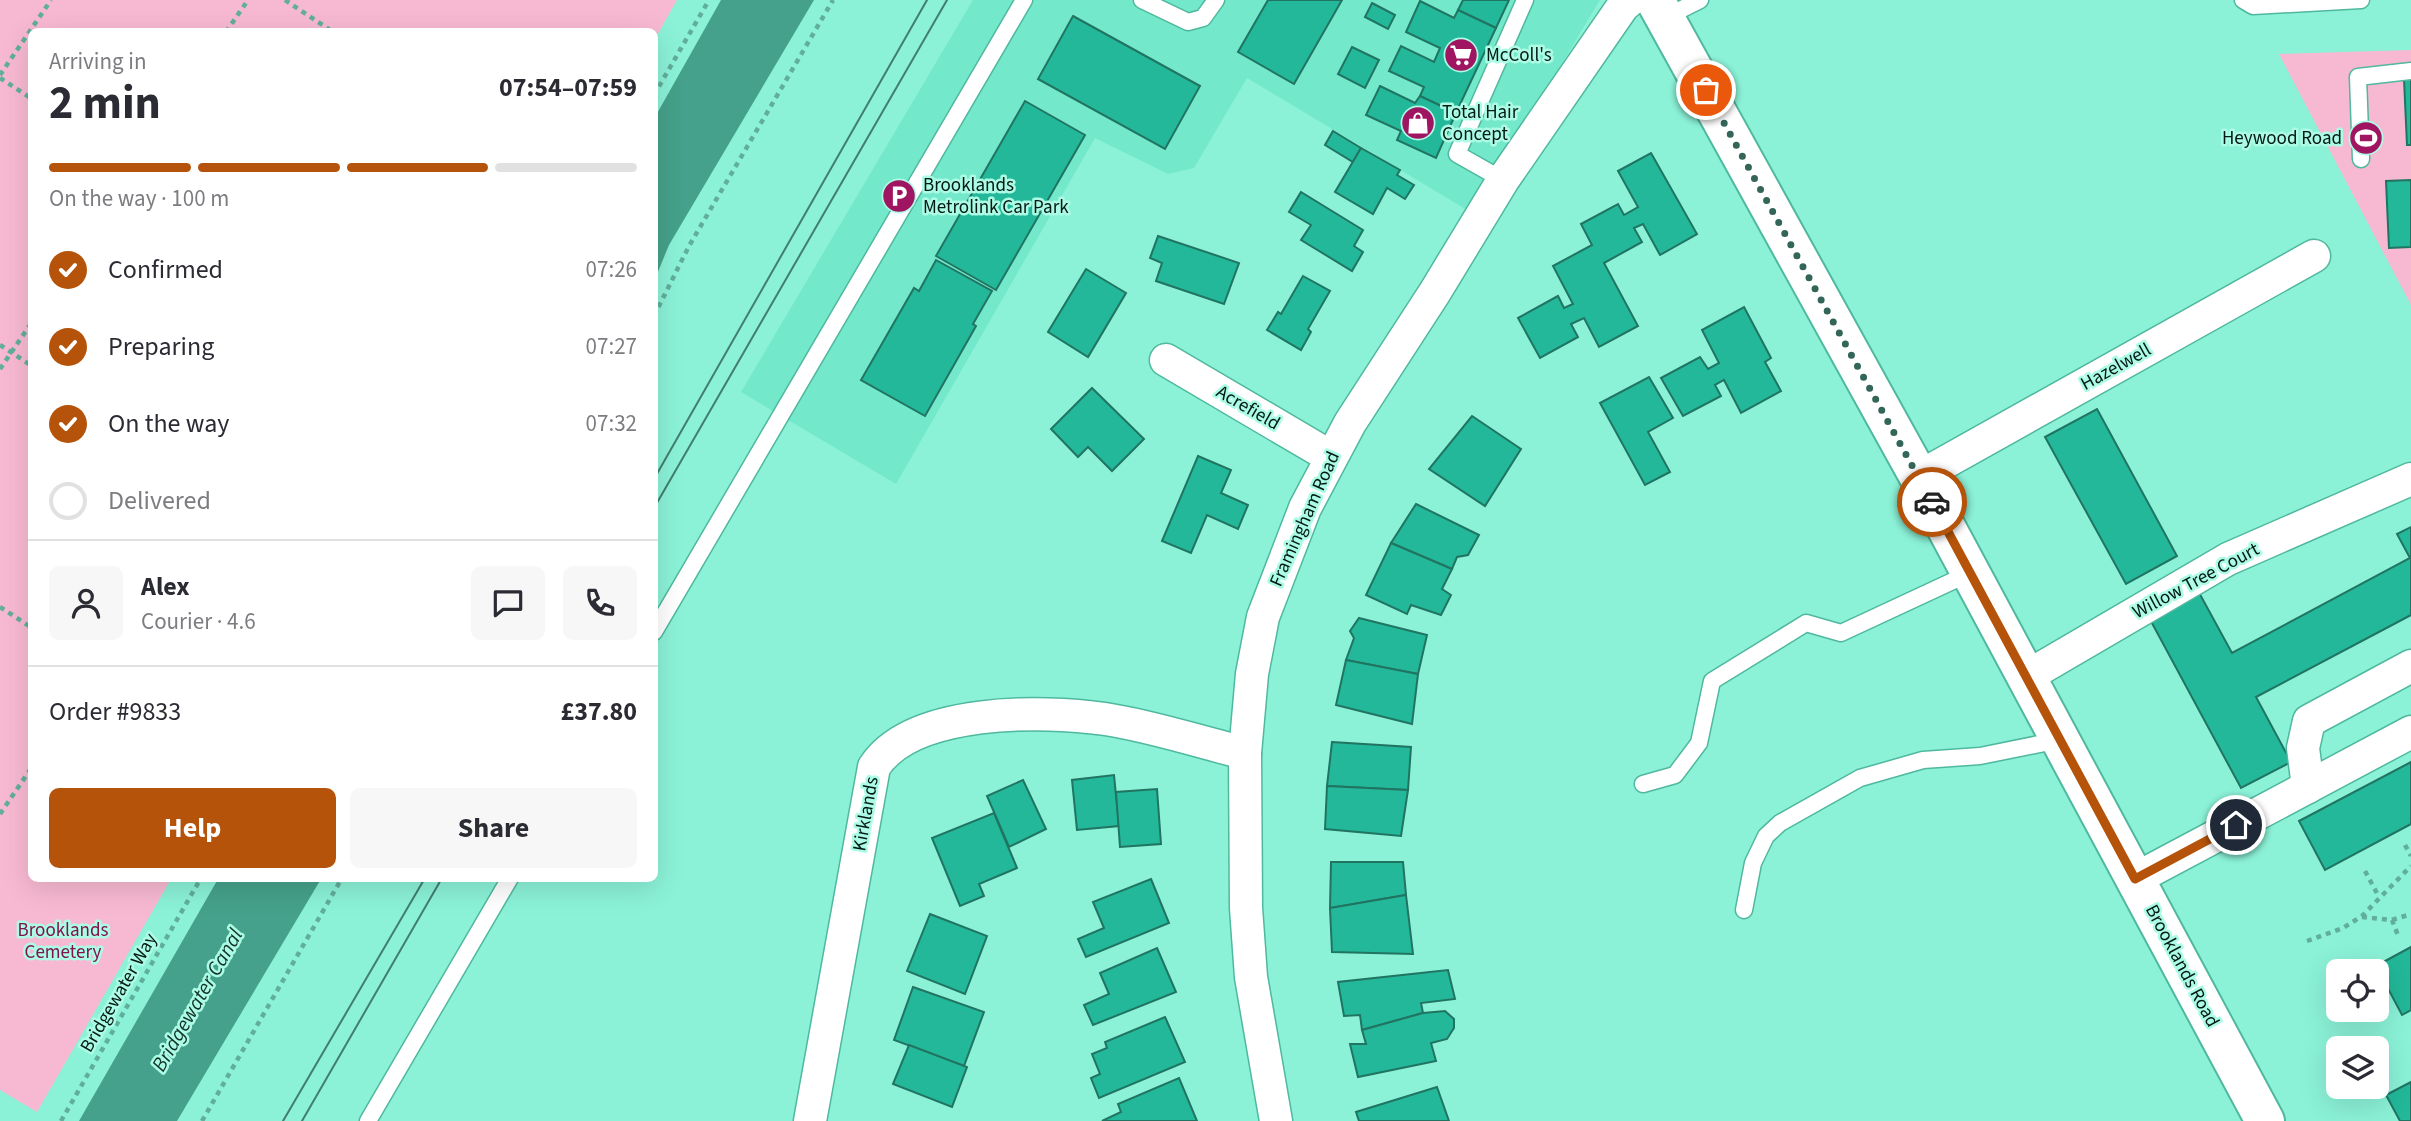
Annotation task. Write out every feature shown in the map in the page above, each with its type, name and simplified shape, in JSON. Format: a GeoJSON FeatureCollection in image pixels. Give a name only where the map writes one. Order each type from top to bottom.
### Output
{"type":"FeatureCollection","features":[{"type":"Feature","properties":{"kind":"street","name":"Framingham Road"},"geometry":{"type":"LineString","coordinates":[[1276,1121],[1251,977],[1246,908],[1245,753],[1252,674],[1264,617],[1305,508],[1331,457],[1503,180],[1623,6],[1630,0]]}},
{"type":"Feature","properties":{"kind":"street","name":"Brooklands Road"},"geometry":{"type":"LineString","coordinates":[[1661,8],[1919,477],[2265,1121]]}},
{"type":"Feature","properties":{"kind":"street","name":"Hazelwell"},"geometry":{"type":"LineString","coordinates":[[1919,477],[2314,257]]}},
{"type":"Feature","properties":{"kind":"street","name":"Acrefield"},"geometry":{"type":"LineString","coordinates":[[1166,360],[1331,457]]}},
{"type":"Feature","properties":{"kind":"street","name":"Willow Tree Court"},"geometry":{"type":"LineString","coordinates":[[2026,677],[2228,559],[2411,480]]}},
{"type":"Feature","properties":{"kind":"street"},"geometry":{"type":"LineString","coordinates":[[2308,787],[2303,748],[2309,721],[2411,666]]}},
{"type":"Feature","properties":{"kind":"street","name":"Kirklands"},"geometry":{"type":"LineString","coordinates":[[810,1121],[874,767],[881,756],[923,731],[953,723],[996,716],[1045,715],[1105,719],[1245,753]]}},
{"type":"Feature","properties":{"kind":"street"},"geometry":{"type":"LineString","coordinates":[[2135,879],[2411,732]]}},
{"type":"Feature","properties":{"kind":"lane"},"geometry":{"type":"LineString","coordinates":[[658,625],[1024,0]]}},
{"type":"Feature","properties":{"kind":"lane"},"geometry":{"type":"LineString","coordinates":[[1142,0],[1188,22],[1203,18],[1216,0]]}},
{"type":"Feature","properties":{"kind":"lane"},"geometry":{"type":"LineString","coordinates":[[1503,180],[1457,154],[1525,0]]}},
{"type":"Feature","properties":{"kind":"lane"},"geometry":{"type":"LineString","coordinates":[[1661,8],[1700,0]]}},
{"type":"Feature","properties":{"kind":"lane"},"geometry":{"type":"LineString","coordinates":[[2243,0],[2253,6],[2361,0]]}},
{"type":"Feature","properties":{"kind":"lane"},"geometry":{"type":"LineString","coordinates":[[2361,159],[2358,77],[2411,71]]}},
{"type":"Feature","properties":{"kind":"lane"},"geometry":{"type":"LineString","coordinates":[[1643,784],[1675,775],[1699,743],[1712,681],[1718,677],[1806,624],[1841,633],[1970,573]]}},
{"type":"Feature","properties":{"kind":"lane"},"geometry":{"type":"LineString","coordinates":[[1744,910],[1753,863],[1766,836],[1780,823],[1860,778],[1923,760],[1980,756],[2059,740]]}},
{"type":"Feature","properties":{"kind":"lane"},"geometry":{"type":"LineString","coordinates":[[368,1121],[508,882]]}},
{"type":"Feature","properties":{"kind":"path"},"geometry":{"type":"LineString","coordinates":[[32,28],[51,0]]}},
{"type":"Feature","properties":{"kind":"path"},"geometry":{"type":"LineString","coordinates":[[229,28],[247,0]]}},
{"type":"Feature","properties":{"kind":"path"},"geometry":{"type":"LineString","coordinates":[[285,0],[327,28]]}},
{"type":"Feature","properties":{"kind":"path"},"geometry":{"type":"LineString","coordinates":[[658,88],[709,0]]}},
{"type":"Feature","properties":{"kind":"path"},"geometry":{"type":"LineString","coordinates":[[658,308],[689,246],[834,0]]}},
{"type":"Feature","properties":{"kind":"path"},"geometry":{"type":"LineString","coordinates":[[28,34],[0,76],[28,96]]}},
{"type":"Feature","properties":{"kind":"path"},"geometry":{"type":"LineString","coordinates":[[0,369],[28,328]]}},
{"type":"Feature","properties":{"kind":"path"},"geometry":{"type":"LineString","coordinates":[[0,345],[28,363]]}},
{"type":"Feature","properties":{"kind":"path"},"geometry":{"type":"LineString","coordinates":[[0,607],[28,625]]}},
{"type":"Feature","properties":{"kind":"path"},"geometry":{"type":"LineString","coordinates":[[0,814],[28,773]]}},
{"type":"Feature","properties":{"kind":"path"},"geometry":{"type":"LineString","coordinates":[[2405,845],[2411,856]]}},
{"type":"Feature","properties":{"kind":"path"},"geometry":{"type":"LineString","coordinates":[[2307,941],[2343,928],[2362,916],[2411,866]]}},
{"type":"Feature","properties":{"kind":"path"},"geometry":{"type":"LineString","coordinates":[[2365,871],[2379,897]]}},
{"type":"Feature","properties":{"kind":"path","name":"Bridgewater Way"},"geometry":{"type":"LineString","coordinates":[[61,1121],[199,882]]}},
{"type":"Feature","properties":{"kind":"path"},"geometry":{"type":"LineString","coordinates":[[202,1121],[340,882]]}},
{"type":"Feature","properties":{"kind":"path"},"geometry":{"type":"LineString","coordinates":[[2362,916],[2392,919],[2411,914]]}},
{"type":"Feature","properties":{"kind":"path"},"geometry":{"type":"LineString","coordinates":[[2392,919],[2399,938]]}},
{"type":"Feature","properties":{"kind":"shaded area"},"geometry":{"type":"Polygon","coordinates":[[[973,0],[1600,0],[1472,213],[1247,78],[1194,168],[1168,174],[1095,138],[896,484],[741,392],[973,0]]]}},
{"type":"Feature","properties":{"kind":"green space","name":"Brooklands Cemetery"},"geometry":{"type":"Polygon","coordinates":[[[0,0],[677,0],[658,34],[658,28],[28,28],[28,882],[169,882],[37,1112],[0,1090],[0,0]]]}},
{"type":"Feature","properties":{"kind":"green space","name":"Heywood Road"},"geometry":{"type":"Polygon","coordinates":[[[2411,50],[2411,305],[2279,54],[2411,50]]]}},
{"type":"Feature","properties":{"kind":"water"},"geometry":{"type":"Polygon","coordinates":[[[721,0],[814,0],[669,245],[658,272],[658,112],[721,0]]]}},
{"type":"Feature","properties":{"kind":"water","name":"Bridgewater Canal"},"geometry":{"type":"Polygon","coordinates":[[[216,882],[319,882],[177,1121],[79,1121],[216,882]]]}},
{"type":"Feature","properties":{"kind":"building"},"geometry":{"type":"Polygon","coordinates":[[[1268,0],[1342,0],[1294,84],[1238,52],[1268,0]]]}},
{"type":"Feature","properties":{"kind":"building"},"geometry":{"type":"Polygon","coordinates":[[[1463,0],[1509,0],[1496,28],[1458,10],[1463,0]]]}},
{"type":"Feature","properties":{"kind":"building","name":"McColl's"},"geometry":{"type":"Polygon","coordinates":[[[1420,1],[1454,18],[1458,10],[1496,28],[1456,113],[1420,96],[1424,87],[1389,71],[1401,46],[1434,62],[1440,48],[1406,32],[1420,1]]]}},
{"type":"Feature","properties":{"kind":"building"},"geometry":{"type":"Polygon","coordinates":[[[1372,3],[1395,15],[1388,29],[1365,17],[1372,3]]]}},
{"type":"Feature","properties":{"kind":"building"},"geometry":{"type":"Polygon","coordinates":[[[1073,16],[1200,86],[1165,149],[1038,79],[1073,16]]]}},
{"type":"Feature","properties":{"kind":"building"},"geometry":{"type":"Polygon","coordinates":[[[1352,47],[1379,60],[1365,88],[1338,74],[1352,47]]]}},
{"type":"Feature","properties":{"kind":"building"},"geometry":{"type":"Polygon","coordinates":[[[2404,79],[2411,79],[2411,145],[2407,145],[2404,79]]]}},
{"type":"Feature","properties":{"kind":"building","name":"Total Hair Concept"},"geometry":{"type":"Polygon","coordinates":[[[1380,86],[1415,103],[1420,96],[1456,113],[1436,158],[1397,140],[1401,131],[1366,115],[1380,86]]]}},
{"type":"Feature","properties":{"kind":"building"},"geometry":{"type":"Polygon","coordinates":[[[1025,101],[1085,135],[996,290],[936,256],[1025,101]]]}},
{"type":"Feature","properties":{"kind":"building"},"geometry":{"type":"Polygon","coordinates":[[[1333,131],[1361,148],[1353,162],[1325,145],[1333,131]]]}},
{"type":"Feature","properties":{"kind":"building"},"geometry":{"type":"Polygon","coordinates":[[[1361,148],[1400,170],[1397,175],[1414,185],[1405,199],[1387,188],[1373,214],[1335,192],[1361,148]]]}},
{"type":"Feature","properties":{"kind":"building"},"geometry":{"type":"Polygon","coordinates":[[[1651,153],[1697,234],[1660,255],[1643,224],[1634,228],[1642,242],[1604,263],[1638,326],[1599,347],[1584,318],[1571,324],[1578,337],[1540,358],[1518,318],[1558,296],[1564,308],[1573,304],[1553,266],[1592,245],[1581,224],[1618,204],[1624,215],[1638,207],[1618,171],[1651,153]]]}},
{"type":"Feature","properties":{"kind":"building"},"geometry":{"type":"Polygon","coordinates":[[[2411,180],[2411,247],[2389,248],[2386,181],[2411,180]]]}},
{"type":"Feature","properties":{"kind":"building"},"geometry":{"type":"Polygon","coordinates":[[[1301,192],[1363,230],[1354,246],[1363,252],[1352,271],[1301,240],[1311,225],[1289,212],[1301,192]]]}},
{"type":"Feature","properties":{"kind":"building"},"geometry":{"type":"Polygon","coordinates":[[[1158,236],[1239,263],[1224,304],[1156,281],[1162,263],[1150,258],[1158,236]]]}},
{"type":"Feature","properties":{"kind":"building"},"geometry":{"type":"Polygon","coordinates":[[[936,260],[992,291],[973,324],[976,326],[925,416],[861,380],[914,288],[919,291],[936,260]]]}},
{"type":"Feature","properties":{"kind":"building"},"geometry":{"type":"Polygon","coordinates":[[[1086,269],[1126,293],[1088,357],[1048,332],[1086,269]]]}},
{"type":"Feature","properties":{"kind":"building"},"geometry":{"type":"Polygon","coordinates":[[[1303,276],[1330,291],[1308,329],[1311,332],[1301,350],[1267,330],[1278,312],[1281,314],[1303,276]]]}},
{"type":"Feature","properties":{"kind":"building"},"geometry":{"type":"Polygon","coordinates":[[[1744,307],[1771,358],[1765,362],[1781,391],[1741,413],[1724,380],[1715,385],[1721,396],[1683,416],[1661,378],[1700,357],[1708,369],[1719,363],[1702,330],[1744,307]]]}},
{"type":"Feature","properties":{"kind":"building"},"geometry":{"type":"Polygon","coordinates":[[[1649,377],[1673,418],[1648,432],[1670,472],[1645,485],[1600,403],[1649,377]]]}},
{"type":"Feature","properties":{"kind":"building"},"geometry":{"type":"Polygon","coordinates":[[[1092,388],[1144,439],[1112,471],[1088,447],[1078,457],[1051,429],[1092,388]]]}},
{"type":"Feature","properties":{"kind":"building"},"geometry":{"type":"Polygon","coordinates":[[[2097,409],[2177,556],[2126,584],[2045,437],[2097,409]]]}},
{"type":"Feature","properties":{"kind":"building"},"geometry":{"type":"Polygon","coordinates":[[[1472,416],[1521,449],[1485,506],[1429,469],[1472,416]]]}},
{"type":"Feature","properties":{"kind":"building"},"geometry":{"type":"Polygon","coordinates":[[[1198,456],[1231,470],[1221,493],[1248,505],[1238,529],[1207,515],[1191,553],[1162,541],[1198,456]]]}},
{"type":"Feature","properties":{"kind":"building"},"geometry":{"type":"Polygon","coordinates":[[[1416,504],[1479,535],[1468,555],[1457,557],[1452,569],[1391,543],[1416,504]]]}},
{"type":"Feature","properties":{"kind":"building"},"geometry":{"type":"Polygon","coordinates":[[[2411,527],[2411,615],[2256,697],[2291,762],[2241,788],[2147,614],[2196,587],[2232,653],[2410,558],[2397,534],[2411,527]]]}},
{"type":"Feature","properties":{"kind":"building"},"geometry":{"type":"Polygon","coordinates":[[[1391,543],[1452,569],[1442,589],[1451,595],[1441,615],[1411,605],[1407,614],[1366,595],[1391,543]]]}},
{"type":"Feature","properties":{"kind":"building"},"geometry":{"type":"Polygon","coordinates":[[[1359,618],[1427,635],[1418,674],[1346,660],[1354,638],[1350,631],[1359,618]]]}},
{"type":"Feature","properties":{"kind":"building"},"geometry":{"type":"Polygon","coordinates":[[[1346,660],[1418,674],[1412,724],[1336,705],[1346,660]]]}},
{"type":"Feature","properties":{"kind":"building"},"geometry":{"type":"Polygon","coordinates":[[[1332,742],[1411,747],[1408,790],[1327,786],[1332,742]]]}},
{"type":"Feature","properties":{"kind":"building"},"geometry":{"type":"Polygon","coordinates":[[[2411,762],[2411,824],[2325,870],[2299,821],[2411,762]]]}},
{"type":"Feature","properties":{"kind":"building"},"geometry":{"type":"Polygon","coordinates":[[[1114,775],[1119,826],[1077,830],[1072,780],[1114,775]]]}},
{"type":"Feature","properties":{"kind":"building"},"geometry":{"type":"Polygon","coordinates":[[[1023,780],[1046,829],[1009,847],[987,796],[1023,780]]]}},
{"type":"Feature","properties":{"kind":"building"},"geometry":{"type":"Polygon","coordinates":[[[1327,786],[1408,790],[1401,836],[1325,829],[1327,786]]]}},
{"type":"Feature","properties":{"kind":"building"},"geometry":{"type":"Polygon","coordinates":[[[1157,789],[1161,844],[1120,847],[1116,792],[1157,789]]]}},
{"type":"Feature","properties":{"kind":"building"},"geometry":{"type":"Polygon","coordinates":[[[994,813],[1017,868],[979,884],[984,896],[960,906],[932,838],[994,813]]]}},
{"type":"Feature","properties":{"kind":"building"},"geometry":{"type":"Polygon","coordinates":[[[1331,862],[1403,862],[1406,895],[1330,908],[1331,862]]]}},
{"type":"Feature","properties":{"kind":"building"},"geometry":{"type":"Polygon","coordinates":[[[1151,879],[1169,923],[1086,957],[1078,939],[1104,928],[1093,902],[1151,879]]]}},
{"type":"Feature","properties":{"kind":"building"},"geometry":{"type":"Polygon","coordinates":[[[1406,895],[1413,954],[1332,952],[1330,908],[1406,895]]]}},
{"type":"Feature","properties":{"kind":"building"},"geometry":{"type":"Polygon","coordinates":[[[930,914],[987,936],[965,994],[907,971],[930,914]]]}},
{"type":"Feature","properties":{"kind":"building"},"geometry":{"type":"Polygon","coordinates":[[[2411,947],[2411,1010],[2402,1015],[2389,990],[2389,959],[2411,947]]]}},
{"type":"Feature","properties":{"kind":"building"},"geometry":{"type":"Polygon","coordinates":[[[1157,948],[1176,992],[1093,1025],[1084,1005],[1109,994],[1100,973],[1157,948]]]}},
{"type":"Feature","properties":{"kind":"building"},"geometry":{"type":"Polygon","coordinates":[[[1448,970],[1455,999],[1421,1003],[1423,1013],[1362,1030],[1360,1015],[1344,1016],[1338,982],[1448,970]]]}},
{"type":"Feature","properties":{"kind":"building"},"geometry":{"type":"Polygon","coordinates":[[[913,987],[984,1012],[964,1066],[894,1040],[913,987]]]}},
{"type":"Feature","properties":{"kind":"building"},"geometry":{"type":"Polygon","coordinates":[[[1445,1011],[1454,1019],[1454,1028],[1447,1039],[1431,1043],[1436,1061],[1358,1077],[1350,1044],[1366,1044],[1362,1030],[1423,1013],[1445,1011]]]}},
{"type":"Feature","properties":{"kind":"building"},"geometry":{"type":"Polygon","coordinates":[[[1165,1017],[1185,1062],[1099,1098],[1091,1078],[1100,1074],[1092,1054],[1107,1048],[1105,1042],[1165,1017]]]}},
{"type":"Feature","properties":{"kind":"building"},"geometry":{"type":"Polygon","coordinates":[[[909,1045],[967,1067],[952,1107],[893,1084],[909,1045]]]}},
{"type":"Feature","properties":{"kind":"building"},"geometry":{"type":"Polygon","coordinates":[[[1179,1078],[1197,1121],[1102,1121],[1121,1112],[1118,1104],[1179,1078]]]}},
{"type":"Feature","properties":{"kind":"building"},"geometry":{"type":"Polygon","coordinates":[[[2411,1082],[2411,1121],[2400,1121],[2388,1099],[2389,1093],[2411,1082]]]}},
{"type":"Feature","properties":{"kind":"building"},"geometry":{"type":"Polygon","coordinates":[[[1437,1087],[1449,1121],[1359,1121],[1356,1112],[1437,1087]]]}},
{"type":"Feature","properties":{"kind":"tram line"},"geometry":{"type":"LineString","coordinates":[[658,472],[927,0]]}},
{"type":"Feature","properties":{"kind":"tram line"},"geometry":{"type":"LineString","coordinates":[[658,501],[947,0]]}},
{"type":"Feature","properties":{"kind":"tram line"},"geometry":{"type":"LineString","coordinates":[[283,1121],[423,882]]}},
{"type":"Feature","properties":{"kind":"tram line"},"geometry":{"type":"LineString","coordinates":[[302,1121],[440,882]]}},
{"type":"Feature","properties":{"kind":"way so far"},"geometry":{"type":"LineString","coordinates":[[1706,90],[1932,502]]}},
{"type":"Feature","properties":{"kind":"place","name":"McColl's"},"geometry":{"type":"Point","coordinates":[1461,55]}},
{"type":"Feature","properties":{"kind":"place","name":"Total Hair Concept"},"geometry":{"type":"Point","coordinates":[1418,123]}},
{"type":"Feature","properties":{"kind":"place","name":"Heywood Road"},"geometry":{"type":"Point","coordinates":[2366,138]}},
{"type":"Feature","properties":{"kind":"place","name":"Brooklands Metrolink Car Park"},"geometry":{"type":"Point","coordinates":[899,196]}},
{"type":"Feature","properties":{"kind":"route"},"geometry":{"type":"LineString","coordinates":[[1932,502],[2135,879],[2236,825]]}}]}
